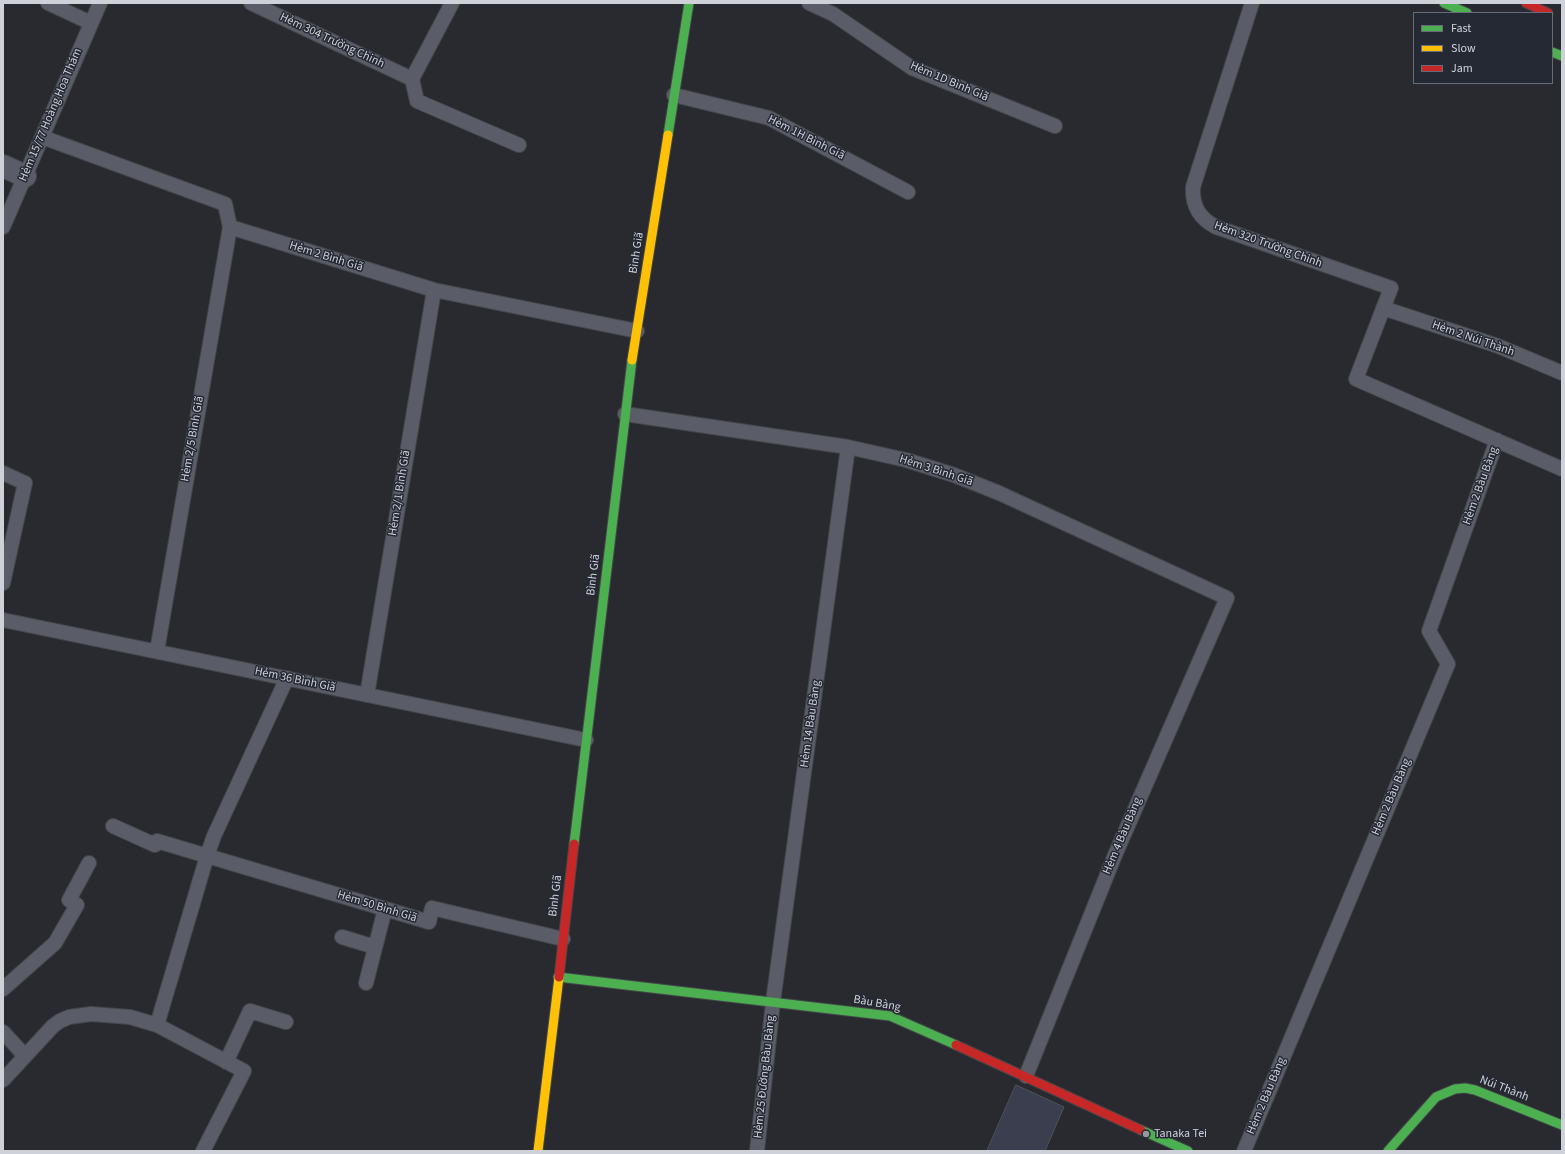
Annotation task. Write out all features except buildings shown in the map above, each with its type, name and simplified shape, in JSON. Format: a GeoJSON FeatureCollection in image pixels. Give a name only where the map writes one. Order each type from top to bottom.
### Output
{"type":"FeatureCollection","features":[{"type":"Feature","properties":{"kind":"street","name":"Bình Giã"},"geometry":{"type":"LineString","coordinates":[[538,1151],[625,414],[689,3]]}},
{"type":"Feature","properties":{"kind":"street"},"geometry":{"type":"LineString","coordinates":[[1444,3],[1464,12]]}},
{"type":"Feature","properties":{"kind":"street"},"geometry":{"type":"LineString","coordinates":[[1526,3],[1546,12]]}},
{"type":"Feature","properties":{"kind":"street"},"geometry":{"type":"LineString","coordinates":[[3,166],[25,176]]}},
{"type":"Feature","properties":{"kind":"street","name":"Bàu Bàng"},"geometry":{"type":"LineString","coordinates":[[558,977],[890,1016],[1026,1076],[1184,1150]]}},
{"type":"Feature","properties":{"kind":"street","name":"Núi Thành"},"geometry":{"type":"LineString","coordinates":[[1388,1151],[1436,1097],[1444,1092],[1454,1089],[1466,1088],[1475,1090],[1562,1126]]}},
{"type":"Feature","properties":{"kind":"lane"},"geometry":{"type":"LineString","coordinates":[[48,3],[91,23]]}},
{"type":"Feature","properties":{"kind":"lane","name":"Hẻm 15/77 Hoàng Hoa Thám"},"geometry":{"type":"LineString","coordinates":[[3,227],[100,3]]}},
{"type":"Feature","properties":{"kind":"lane","name":"Hẻm 304 Trường Chinh"},"geometry":{"type":"LineString","coordinates":[[251,3],[412,79]]}},
{"type":"Feature","properties":{"kind":"lane"},"geometry":{"type":"LineString","coordinates":[[452,3],[412,79],[417,101],[519,145]]}},
{"type":"Feature","properties":{"kind":"lane","name":"Hẻm 1D Bình Giã"},"geometry":{"type":"LineString","coordinates":[[809,3],[833,14],[912,68],[1055,126]]}},
{"type":"Feature","properties":{"kind":"lane","name":"Hẻm 320 Trường Chinh"},"geometry":{"type":"LineString","coordinates":[[1252,3],[1193,187],[1194,203],[1197,211],[1202,218],[1216,227],[1391,288],[1383,308]]}},
{"type":"Feature","properties":{"kind":"lane","name":"Hẻm 1H Bình Giã"},"geometry":{"type":"LineString","coordinates":[[674,95],[769,118],[908,192]]}},
{"type":"Feature","properties":{"kind":"lane"},"geometry":{"type":"LineString","coordinates":[[42,137],[225,204],[230,227]]}},
{"type":"Feature","properties":{"kind":"lane","name":"Hẻm 2 Bình Giã"},"geometry":{"type":"LineString","coordinates":[[230,227],[434,290],[637,331]]}},
{"type":"Feature","properties":{"kind":"lane","name":"Hẻm 2/5 Bình Giã"},"geometry":{"type":"LineString","coordinates":[[157,651],[230,227]]}},
{"type":"Feature","properties":{"kind":"lane","name":"Hẻm 2/1 Bình Giã"},"geometry":{"type":"LineString","coordinates":[[367,695],[434,290]]}},
{"type":"Feature","properties":{"kind":"lane"},"geometry":{"type":"LineString","coordinates":[[1383,308],[1356,379],[1562,469]]}},
{"type":"Feature","properties":{"kind":"lane","name":"Hẻm 2 Núi Thành"},"geometry":{"type":"LineString","coordinates":[[1383,308],[1498,346],[1562,373]]}},
{"type":"Feature","properties":{"kind":"lane","name":"Hẻm 3 Bình Giã"},"geometry":{"type":"LineString","coordinates":[[625,414],[848,447],[913,462],[954,475],[999,493],[1227,598]]}},
{"type":"Feature","properties":{"kind":"lane","name":"Hẻm 2 Bàu Bàng"},"geometry":{"type":"LineString","coordinates":[[1244,1151],[1448,664],[1429,631],[1497,440]]}},
{"type":"Feature","properties":{"kind":"lane","name":"Hẻm 14 Bàu Bàng"},"geometry":{"type":"LineString","coordinates":[[773,1002],[848,447]]}},
{"type":"Feature","properties":{"kind":"lane"},"geometry":{"type":"LineString","coordinates":[[3,473],[25,484],[3,583]]}},
{"type":"Feature","properties":{"kind":"lane","name":"Hẻm 4 Bàu Bàng"},"geometry":{"type":"LineString","coordinates":[[1026,1076],[1115,855],[1227,598]]}},
{"type":"Feature","properties":{"kind":"lane","name":"Hẻm 36 Bình Giã"},"geometry":{"type":"LineString","coordinates":[[3,620],[586,740]]}},
{"type":"Feature","properties":{"kind":"lane"},"geometry":{"type":"LineString","coordinates":[[157,1025],[207,856],[221,819],[287,678]]}},
{"type":"Feature","properties":{"kind":"lane","name":"Hẻm 50 Bình Giã"},"geometry":{"type":"LineString","coordinates":[[113,826],[155,845],[157,841],[429,922],[432,908],[563,939]]}},
{"type":"Feature","properties":{"kind":"lane"},"geometry":{"type":"LineString","coordinates":[[3,989],[55,943],[77,905],[68,900],[89,863]]}},
{"type":"Feature","properties":{"kind":"lane"},"geometry":{"type":"LineString","coordinates":[[366,983],[385,909]]}},
{"type":"Feature","properties":{"kind":"lane"},"geometry":{"type":"LineString","coordinates":[[342,937],[375,947]]}},
{"type":"Feature","properties":{"kind":"lane","name":"Hẻm 25 Đường Bàu Bàng"},"geometry":{"type":"LineString","coordinates":[[757,1151],[773,1002]]}},
{"type":"Feature","properties":{"kind":"lane"},"geometry":{"type":"LineString","coordinates":[[226,1062],[250,1011],[286,1022]]}},
{"type":"Feature","properties":{"kind":"lane"},"geometry":{"type":"LineString","coordinates":[[3,1080],[53,1026],[60,1021],[91,1014],[116,1015],[130,1017],[157,1025],[244,1071],[203,1151]]}},
{"type":"Feature","properties":{"kind":"lane"},"geometry":{"type":"LineString","coordinates":[[3,1032],[25,1056]]}},
{"type":"Feature","properties":{"kind":"traffic: fast"},"geometry":{"type":"LineString","coordinates":[[668,135],[689,3]]}},
{"type":"Feature","properties":{"kind":"traffic: fast"},"geometry":{"type":"LineString","coordinates":[[1444,3],[1465,12]]}},
{"type":"Feature","properties":{"kind":"traffic: fast"},"geometry":{"type":"LineString","coordinates":[[1553,52],[1562,56]]}},
{"type":"Feature","properties":{"kind":"traffic: fast"},"geometry":{"type":"LineString","coordinates":[[574,844],[632,360]]}},
{"type":"Feature","properties":{"kind":"traffic: fast"},"geometry":{"type":"LineString","coordinates":[[558,977],[890,1016],[956,1045]]}},
{"type":"Feature","properties":{"kind":"traffic: fast"},"geometry":{"type":"LineString","coordinates":[[1388,1151],[1436,1097],[1455,1089],[1465,1088],[1475,1090],[1562,1125]]}},
{"type":"Feature","properties":{"kind":"traffic: fast"},"geometry":{"type":"LineString","coordinates":[[1141,1130],[1188,1151]]}},
{"type":"Feature","properties":{"kind":"traffic: slow"},"geometry":{"type":"LineString","coordinates":[[632,360],[668,135]]}},
{"type":"Feature","properties":{"kind":"traffic: slow"},"geometry":{"type":"LineString","coordinates":[[538,1151],[559,977]]}},
{"type":"Feature","properties":{"kind":"traffic: jam"},"geometry":{"type":"LineString","coordinates":[[1526,3],[1546,12]]}},
{"type":"Feature","properties":{"kind":"traffic: jam"},"geometry":{"type":"LineString","coordinates":[[559,977],[574,844]]}},
{"type":"Feature","properties":{"kind":"traffic: jam"},"geometry":{"type":"LineString","coordinates":[[956,1045],[1141,1130]]}},
{"type":"Feature","properties":{"kind":"place","name":"Tanaka Tei"},"geometry":{"type":"Point","coordinates":[1146,1134]}}]}
